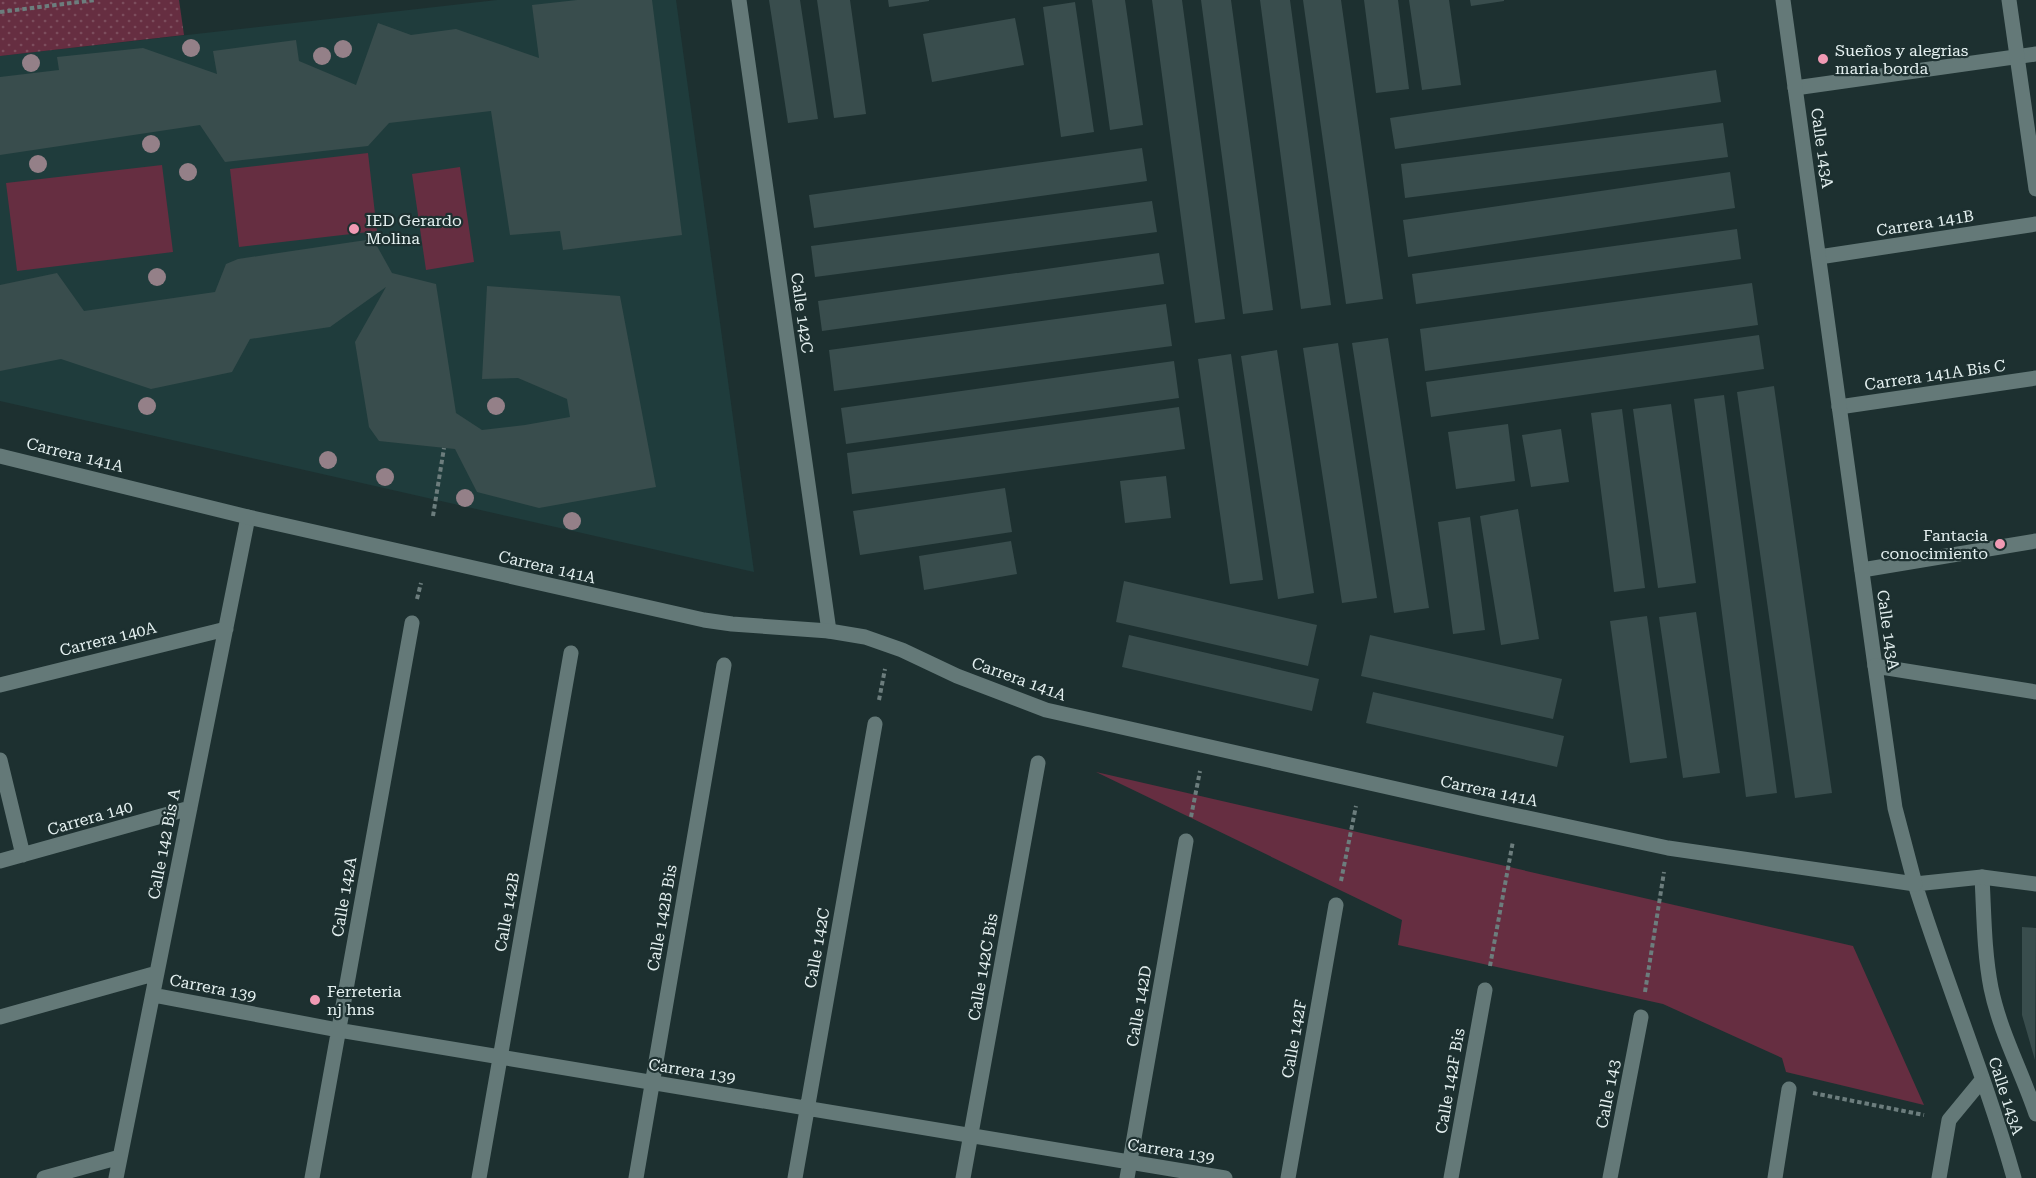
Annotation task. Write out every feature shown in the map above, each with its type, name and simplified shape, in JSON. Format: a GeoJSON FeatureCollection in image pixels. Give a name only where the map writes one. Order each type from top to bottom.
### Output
{"type":"FeatureCollection","features":[{"type":"Feature","properties":{"kind":"street","name":"Calle 142C"},"geometry":{"type":"LineString","coordinates":[[739,0],[829,631]]}},
{"type":"Feature","properties":{"kind":"street","name":"Calle 143A"},"geometry":{"type":"LineString","coordinates":[[1783,0],[1895,808],[1937,954],[2014,1178]]}},
{"type":"Feature","properties":{"kind":"street"},"geometry":{"type":"LineString","coordinates":[[2009,0],[2036,189]]}},
{"type":"Feature","properties":{"kind":"street"},"geometry":{"type":"LineString","coordinates":[[1795,88],[2036,54]]}},
{"type":"Feature","properties":{"kind":"street","name":"Carrera 141B"},"geometry":{"type":"LineString","coordinates":[[1819,257],[2036,224]]}},
{"type":"Feature","properties":{"kind":"street","name":"Carrera 141A Bis C"},"geometry":{"type":"LineString","coordinates":[[1839,407],[2036,378]]}},
{"type":"Feature","properties":{"kind":"street","name":"Carrera 141A"},"geometry":{"type":"LineString","coordinates":[[0,456],[248,517],[704,620],[829,631],[865,637],[1046,710],[1668,848],[1915,884],[1982,877],[2036,884]]}},
{"type":"Feature","properties":{"kind":"street","name":"Calle 142 Bis A"},"geometry":{"type":"LineString","coordinates":[[116,1178],[248,517]]}},
{"type":"Feature","properties":{"kind":"street"},"geometry":{"type":"LineString","coordinates":[[1862,570],[2036,541]]}},
{"type":"Feature","properties":{"kind":"street","name":"Calle 142A"},"geometry":{"type":"LineString","coordinates":[[312,1178],[412,623]]}},
{"type":"Feature","properties":{"kind":"street","name":"Carrera 140A"},"geometry":{"type":"LineString","coordinates":[[0,684],[226,629]]}},
{"type":"Feature","properties":{"kind":"street","name":"Calle 142B"},"geometry":{"type":"LineString","coordinates":[[479,1178],[571,653]]}},
{"type":"Feature","properties":{"kind":"street","name":"Calle 142B Bis"},"geometry":{"type":"LineString","coordinates":[[636,1178],[723,665]]}},
{"type":"Feature","properties":{"kind":"street"},"geometry":{"type":"LineString","coordinates":[[1875,666],[2036,692]]}},
{"type":"Feature","properties":{"kind":"street","name":"Calle 142C"},"geometry":{"type":"LineString","coordinates":[[795,1178],[875,724]]}},
{"type":"Feature","properties":{"kind":"street"},"geometry":{"type":"LineString","coordinates":[[0,760],[23,855]]}},
{"type":"Feature","properties":{"kind":"street","name":"Calle 142C Bis"},"geometry":{"type":"LineString","coordinates":[[963,1178],[1038,763]]}},
{"type":"Feature","properties":{"kind":"street","name":"Carrera 140"},"geometry":{"type":"LineString","coordinates":[[0,861],[189,808]]}},
{"type":"Feature","properties":{"kind":"street","name":"Calle 142D"},"geometry":{"type":"LineString","coordinates":[[1127,1178],[1186,841]]}},
{"type":"Feature","properties":{"kind":"street"},"geometry":{"type":"LineString","coordinates":[[1982,877],[1992,988],[2005,1034],[2036,1114]]}},
{"type":"Feature","properties":{"kind":"street","name":"Calle 142F"},"geometry":{"type":"LineString","coordinates":[[1288,1178],[1336,905]]}},
{"type":"Feature","properties":{"kind":"street","name":"Carrera 139"},"geometry":{"type":"LineString","coordinates":[[0,1017],[157,973]]}},
{"type":"Feature","properties":{"kind":"street","name":"Calle 142F Bis"},"geometry":{"type":"LineString","coordinates":[[1451,1178],[1485,990]]}},
{"type":"Feature","properties":{"kind":"street","name":"Carrera 139"},"geometry":{"type":"LineString","coordinates":[[153,995],[338,1030],[1226,1178]]}},
{"type":"Feature","properties":{"kind":"street","name":"Calle 143"},"geometry":{"type":"LineString","coordinates":[[1610,1178],[1641,1017]]}},
{"type":"Feature","properties":{"kind":"street"},"geometry":{"type":"LineString","coordinates":[[1939,1178],[1949,1120],[1982,1080]]}},
{"type":"Feature","properties":{"kind":"street"},"geometry":{"type":"LineString","coordinates":[[1775,1178],[1789,1089]]}},
{"type":"Feature","properties":{"kind":"street"},"geometry":{"type":"LineString","coordinates":[[44,1178],[120,1157]]}},
{"type":"Feature","properties":{"kind":"path"},"geometry":{"type":"LineString","coordinates":[[0,12],[95,0]]}},
{"type":"Feature","properties":{"kind":"path"},"geometry":{"type":"LineString","coordinates":[[433,516],[444,448]]}},
{"type":"Feature","properties":{"kind":"path"},"geometry":{"type":"LineString","coordinates":[[412,623],[427,558]]}},
{"type":"Feature","properties":{"kind":"path"},"geometry":{"type":"LineString","coordinates":[[875,724],[889,645]]}},
{"type":"Feature","properties":{"kind":"path"},"geometry":{"type":"LineString","coordinates":[[1186,841],[1205,747]]}},
{"type":"Feature","properties":{"kind":"path"},"geometry":{"type":"LineString","coordinates":[[1336,905],[1361,781]]}},
{"type":"Feature","properties":{"kind":"path"},"geometry":{"type":"LineString","coordinates":[[1485,990],[1518,816]]}},
{"type":"Feature","properties":{"kind":"path"},"geometry":{"type":"LineString","coordinates":[[1641,1017],[1668,848]]}},
{"type":"Feature","properties":{"kind":"path"},"geometry":{"type":"LineString","coordinates":[[1789,1089],[1949,1120]]}},
{"type":"Feature","properties":{"kind":"shaded area"},"geometry":{"type":"Polygon","coordinates":[[[0,0],[179,0],[184,35],[0,56],[0,0]]]}},
{"type":"Feature","properties":{"kind":"shaded area","name":"IED Gerardo Molina"},"geometry":{"type":"Polygon","coordinates":[[[497,0],[676,0],[754,572],[0,401],[0,56],[497,0]]]}},
{"type":"Feature","properties":{"kind":"shaded area"},"geometry":{"type":"Polygon","coordinates":[[[368,153],[377,231],[239,247],[230,169],[368,153]]]}},
{"type":"Feature","properties":{"kind":"shaded area"},"geometry":{"type":"Polygon","coordinates":[[[162,165],[173,252],[17,271],[6,183],[162,165]]]}},
{"type":"Feature","properties":{"kind":"shaded area"},"geometry":{"type":"Polygon","coordinates":[[[460,167],[474,262],[426,270],[412,174],[460,167]]]}},
{"type":"Feature","properties":{"kind":"shaded area"},"geometry":{"type":"Polygon","coordinates":[[[1096,772],[1853,946],[1924,1105],[1786,1072],[1782,1058],[1663,1004],[1398,945],[1402,920],[1096,772]]]}},
{"type":"Feature","properties":{"kind":"building"},"geometry":{"type":"Polygon","coordinates":[[[577,0],[652,0],[682,235],[563,250],[560,231],[510,235],[491,111],[389,123],[368,146],[225,162],[200,125],[0,155],[0,77],[59,70],[57,57],[143,48],[217,74],[213,51],[296,40],[299,61],[356,85],[378,23],[411,35],[456,29],[539,58],[532,5],[577,0]]]}},
{"type":"Feature","properties":{"kind":"building"},"geometry":{"type":"Polygon","coordinates":[[[769,0],[800,0],[818,119],[788,123],[769,0]]]}},
{"type":"Feature","properties":{"kind":"building"},"geometry":{"type":"Polygon","coordinates":[[[817,0],[850,0],[866,114],[834,118],[817,0]]]}},
{"type":"Feature","properties":{"kind":"building"},"geometry":{"type":"Polygon","coordinates":[[[888,0],[929,0],[929,1],[889,7],[888,0]]]}},
{"type":"Feature","properties":{"kind":"building"},"geometry":{"type":"Polygon","coordinates":[[[1092,0],[1125,0],[1143,125],[1110,130],[1092,0]]]}},
{"type":"Feature","properties":{"kind":"building"},"geometry":{"type":"Polygon","coordinates":[[[1152,0],[1182,0],[1225,319],[1195,323],[1152,0]]]}},
{"type":"Feature","properties":{"kind":"building"},"geometry":{"type":"Polygon","coordinates":[[[1201,0],[1231,0],[1273,310],[1243,314],[1201,0]]]}},
{"type":"Feature","properties":{"kind":"building"},"geometry":{"type":"Polygon","coordinates":[[[1260,0],[1290,0],[1331,305],[1301,309],[1260,0]]]}},
{"type":"Feature","properties":{"kind":"building"},"geometry":{"type":"Polygon","coordinates":[[[1303,0],[1341,0],[1383,299],[1346,304],[1303,0]]]}},
{"type":"Feature","properties":{"kind":"building"},"geometry":{"type":"Polygon","coordinates":[[[1364,0],[1398,0],[1409,89],[1376,93],[1364,0]]]}},
{"type":"Feature","properties":{"kind":"building"},"geometry":{"type":"Polygon","coordinates":[[[1409,0],[1449,0],[1461,85],[1422,90],[1409,0]]]}},
{"type":"Feature","properties":{"kind":"building"},"geometry":{"type":"Polygon","coordinates":[[[1470,0],[1504,0],[1504,1],[1471,6],[1470,0]]]}},
{"type":"Feature","properties":{"kind":"building"},"geometry":{"type":"Polygon","coordinates":[[[1075,2],[1094,132],[1061,137],[1043,7],[1075,2]]]}},
{"type":"Feature","properties":{"kind":"building"},"geometry":{"type":"Polygon","coordinates":[[[1015,18],[1024,65],[932,82],[923,34],[1015,18]]]}},
{"type":"Feature","properties":{"kind":"building"},"geometry":{"type":"Polygon","coordinates":[[[1716,70],[1721,102],[1395,149],[1390,118],[1716,70]]]}},
{"type":"Feature","properties":{"kind":"building"},"geometry":{"type":"Polygon","coordinates":[[[1723,123],[1728,157],[1405,198],[1401,164],[1723,123]]]}},
{"type":"Feature","properties":{"kind":"building"},"geometry":{"type":"Polygon","coordinates":[[[1142,148],[1147,181],[814,228],[809,195],[1142,148]]]}},
{"type":"Feature","properties":{"kind":"building"},"geometry":{"type":"Polygon","coordinates":[[[1730,172],[1735,208],[1408,257],[1403,220],[1730,172]]]}},
{"type":"Feature","properties":{"kind":"building"},"geometry":{"type":"Polygon","coordinates":[[[1152,201],[1157,232],[815,277],[811,246],[1152,201]]]}},
{"type":"Feature","properties":{"kind":"building"},"geometry":{"type":"Polygon","coordinates":[[[1737,229],[1741,259],[1416,304],[1412,274],[1737,229]]]}},
{"type":"Feature","properties":{"kind":"building"},"geometry":{"type":"Polygon","coordinates":[[[373,239],[392,273],[436,284],[456,413],[482,430],[570,417],[567,399],[518,378],[482,379],[487,286],[620,296],[656,487],[539,508],[477,492],[455,449],[379,441],[369,427],[355,342],[386,287],[330,327],[250,339],[232,372],[151,389],[61,359],[0,371],[0,285],[57,273],[84,311],[215,292],[226,264],[238,259],[373,239]]]}},
{"type":"Feature","properties":{"kind":"building"},"geometry":{"type":"Polygon","coordinates":[[[1159,253],[1164,284],[822,331],[818,301],[1159,253]]]}},
{"type":"Feature","properties":{"kind":"building"},"geometry":{"type":"Polygon","coordinates":[[[1752,283],[1758,325],[1425,371],[1420,329],[1752,283]]]}},
{"type":"Feature","properties":{"kind":"building"},"geometry":{"type":"Polygon","coordinates":[[[1166,304],[1172,346],[834,391],[829,350],[1166,304]]]}},
{"type":"Feature","properties":{"kind":"building"},"geometry":{"type":"Polygon","coordinates":[[[1759,335],[1764,369],[1431,417],[1426,382],[1759,335]]]}},
{"type":"Feature","properties":{"kind":"building"},"geometry":{"type":"Polygon","coordinates":[[[1388,338],[1429,608],[1394,613],[1352,343],[1388,338]]]}},
{"type":"Feature","properties":{"kind":"building"},"geometry":{"type":"Polygon","coordinates":[[[1338,343],[1377,598],[1342,603],[1303,348],[1338,343]]]}},
{"type":"Feature","properties":{"kind":"building"},"geometry":{"type":"Polygon","coordinates":[[[1277,350],[1314,593],[1278,599],[1241,356],[1277,350]]]}},
{"type":"Feature","properties":{"kind":"building"},"geometry":{"type":"Polygon","coordinates":[[[1231,354],[1263,580],[1230,584],[1198,359],[1231,354]]]}},
{"type":"Feature","properties":{"kind":"building"},"geometry":{"type":"Polygon","coordinates":[[[1174,361],[1179,398],[846,444],[841,408],[1174,361]]]}},
{"type":"Feature","properties":{"kind":"building"},"geometry":{"type":"Polygon","coordinates":[[[1774,386],[1832,793],[1795,798],[1737,392],[1774,386]]]}},
{"type":"Feature","properties":{"kind":"building"},"geometry":{"type":"Polygon","coordinates":[[[1724,395],[1777,793],[1746,797],[1694,399],[1724,395]]]}},
{"type":"Feature","properties":{"kind":"building"},"geometry":{"type":"Polygon","coordinates":[[[1671,404],[1696,583],[1658,588],[1633,409],[1671,404]]]}},
{"type":"Feature","properties":{"kind":"building"},"geometry":{"type":"Polygon","coordinates":[[[1179,407],[1185,449],[852,494],[847,453],[1179,407]]]}},
{"type":"Feature","properties":{"kind":"building"},"geometry":{"type":"Polygon","coordinates":[[[1622,409],[1645,588],[1614,592],[1591,413],[1622,409]]]}},
{"type":"Feature","properties":{"kind":"building"},"geometry":{"type":"Polygon","coordinates":[[[1508,424],[1515,481],[1456,489],[1448,432],[1508,424]]]}},
{"type":"Feature","properties":{"kind":"building"},"geometry":{"type":"Polygon","coordinates":[[[1561,429],[1569,482],[1531,487],[1522,435],[1561,429]]]}},
{"type":"Feature","properties":{"kind":"building"},"geometry":{"type":"Polygon","coordinates":[[[1166,476],[1171,518],[1125,523],[1120,481],[1166,476]]]}},
{"type":"Feature","properties":{"kind":"building"},"geometry":{"type":"Polygon","coordinates":[[[1005,488],[1012,532],[860,555],[853,511],[1005,488]]]}},
{"type":"Feature","properties":{"kind":"building"},"geometry":{"type":"Polygon","coordinates":[[[1518,509],[1539,639],[1501,645],[1480,516],[1518,509]]]}},
{"type":"Feature","properties":{"kind":"building"},"geometry":{"type":"Polygon","coordinates":[[[1470,517],[1485,630],[1453,634],[1438,522],[1470,517]]]}},
{"type":"Feature","properties":{"kind":"building"},"geometry":{"type":"Polygon","coordinates":[[[1011,541],[1017,574],[924,590],[919,556],[1011,541]]]}},
{"type":"Feature","properties":{"kind":"building"},"geometry":{"type":"Polygon","coordinates":[[[1124,581],[1317,625],[1308,666],[1116,622],[1124,581]]]}},
{"type":"Feature","properties":{"kind":"building"},"geometry":{"type":"Polygon","coordinates":[[[1696,612],[1720,773],[1683,778],[1659,617],[1696,612]]]}},
{"type":"Feature","properties":{"kind":"building"},"geometry":{"type":"Polygon","coordinates":[[[1647,616],[1667,758],[1630,763],[1610,621],[1647,616]]]}},
{"type":"Feature","properties":{"kind":"building"},"geometry":{"type":"Polygon","coordinates":[[[1129,635],[1319,679],[1312,711],[1122,667],[1129,635]]]}},
{"type":"Feature","properties":{"kind":"building"},"geometry":{"type":"Polygon","coordinates":[[[1370,635],[1562,679],[1553,719],[1361,676],[1370,635]]]}},
{"type":"Feature","properties":{"kind":"building"},"geometry":{"type":"Polygon","coordinates":[[[1373,692],[1564,736],[1557,767],[1366,723],[1373,692]]]}},
{"type":"Feature","properties":{"kind":"building"},"geometry":{"type":"Polygon","coordinates":[[[2022,927],[2036,928],[2035,1060],[2022,1015],[2022,927]]]}},
{"type":"Feature","properties":{"kind":"place","name":"Sueños y alegrias maria borda"},"geometry":{"type":"Point","coordinates":[1823,59]}},
{"type":"Feature","properties":{"kind":"place","name":"IED Gerardo Molina"},"geometry":{"type":"Point","coordinates":[354,229]}},
{"type":"Feature","properties":{"kind":"place","name":"Fantacia conocimiento"},"geometry":{"type":"Point","coordinates":[2000,544]}},
{"type":"Feature","properties":{"kind":"place","name":"Ferreteria nj hns"},"geometry":{"type":"Point","coordinates":[315,1000]}}]}
